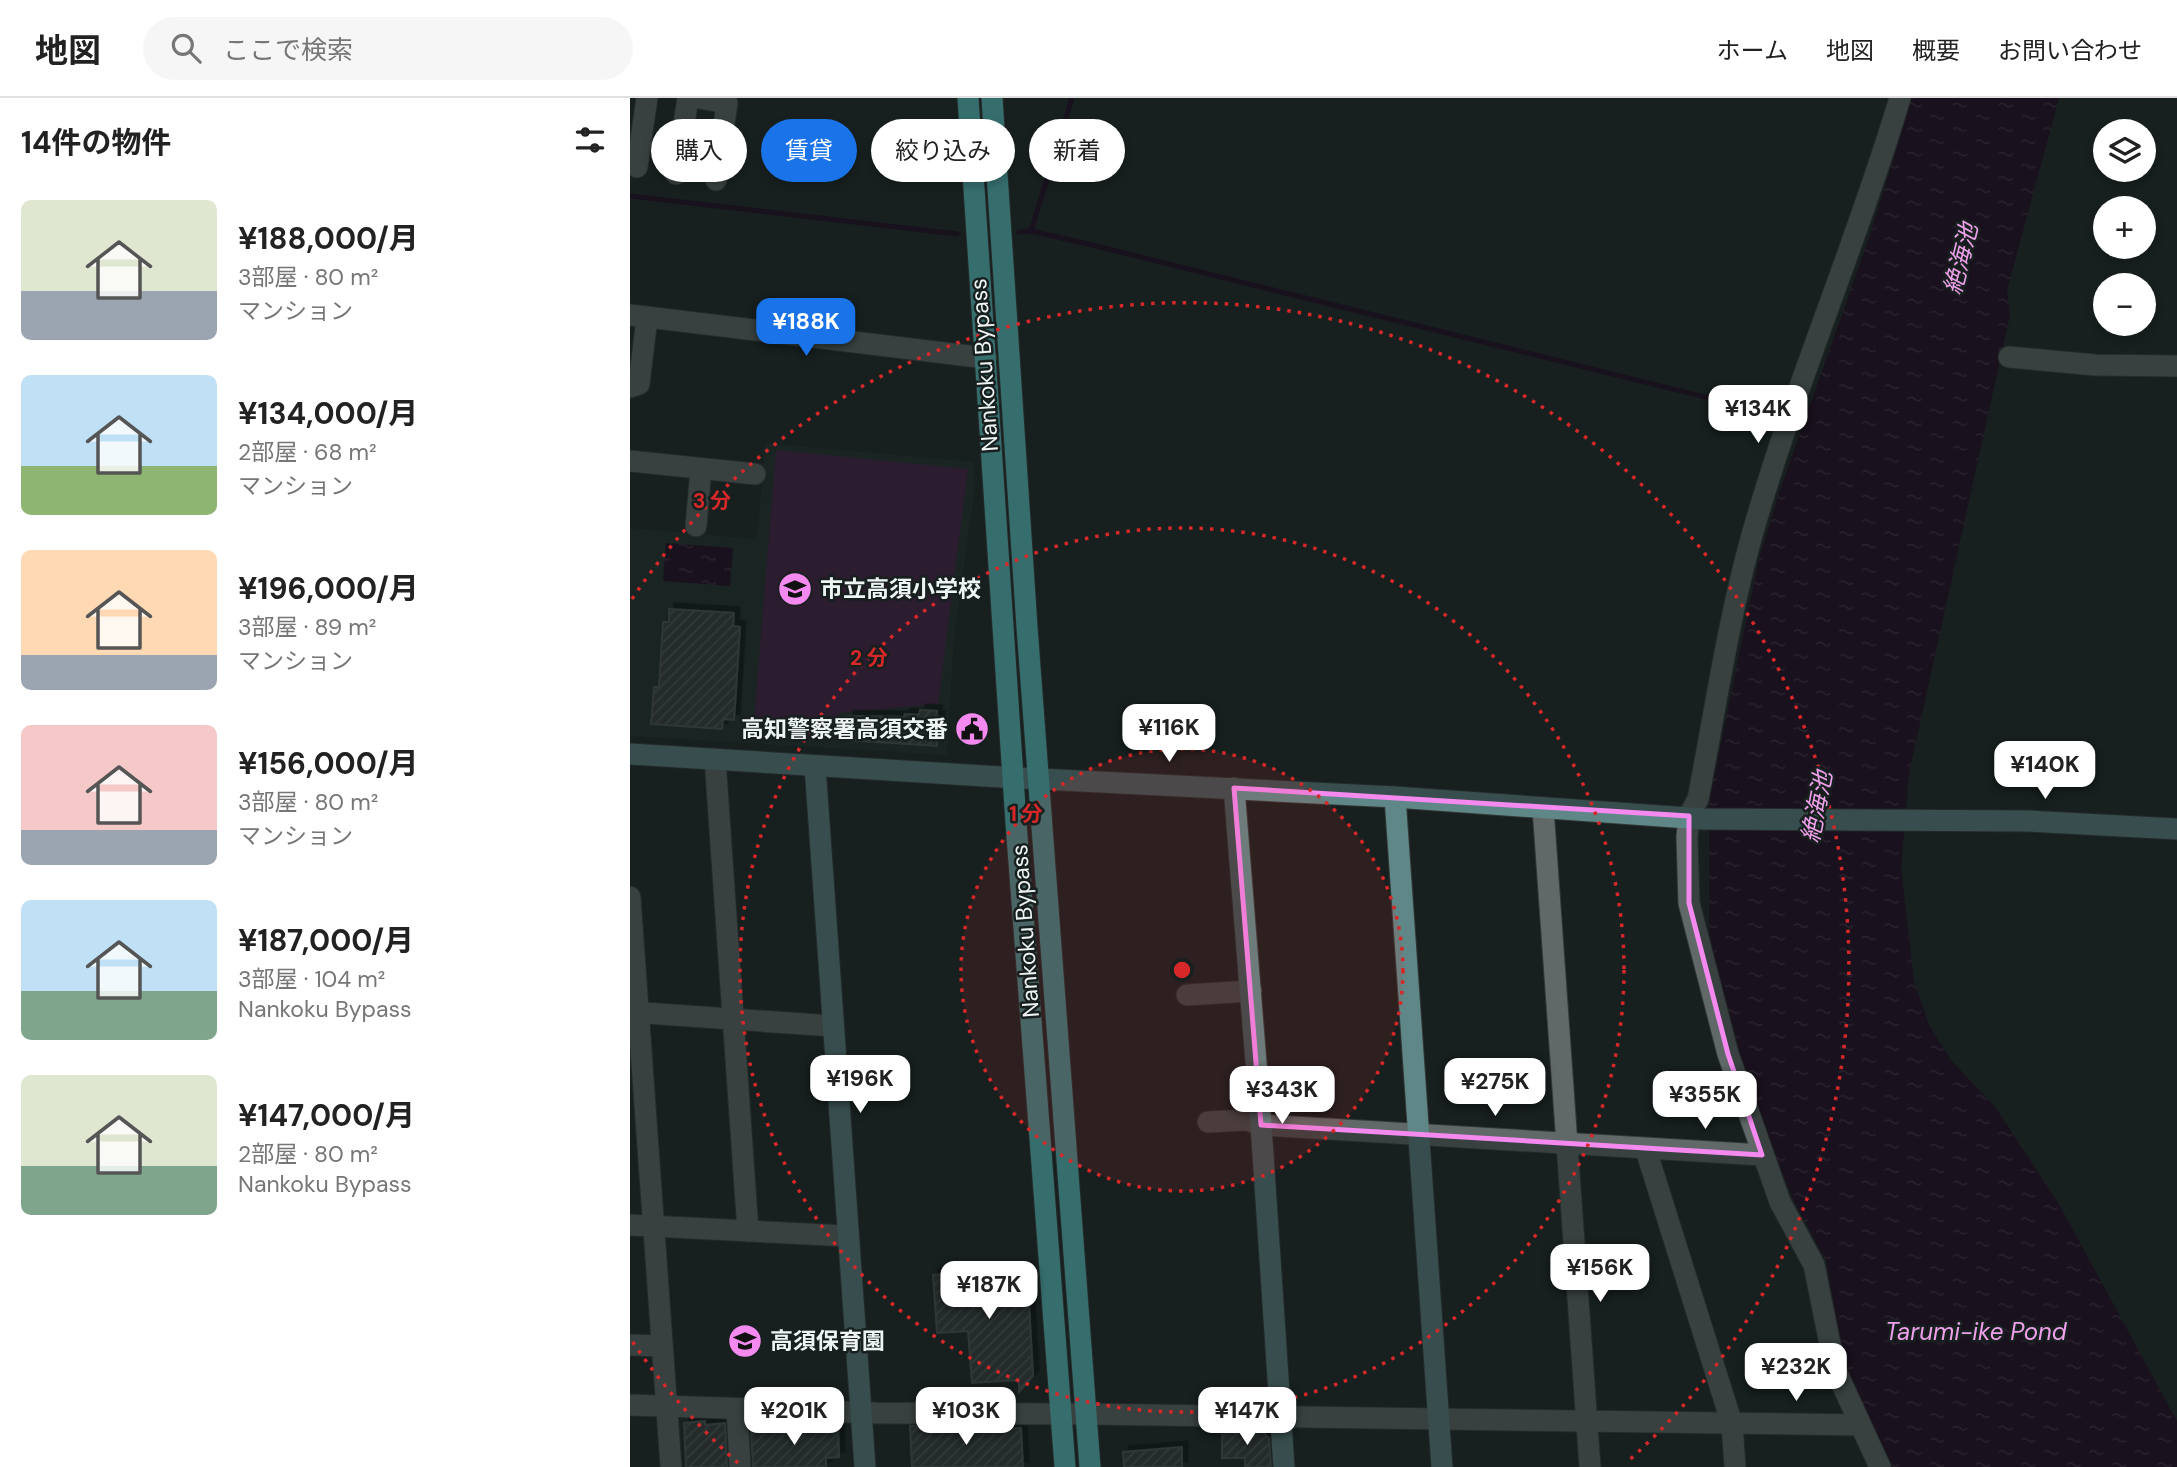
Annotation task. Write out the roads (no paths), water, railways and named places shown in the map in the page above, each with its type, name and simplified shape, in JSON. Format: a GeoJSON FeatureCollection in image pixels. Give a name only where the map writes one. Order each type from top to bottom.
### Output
{"type":"FeatureCollection","features":[{"type":"Feature","properties":{"kind":"highway","name":"Nankoku Bypass"},"geometry":{"type":"LineString","coordinates":[[968,98],[1013,776],[1065,1467]]}},
{"type":"Feature","properties":{"kind":"highway","name":"Nankoku Bypass"},"geometry":{"type":"LineString","coordinates":[[992,98],[1027,628],[1090,1467]]}},
{"type":"Feature","properties":{"kind":"street"},"geometry":{"type":"LineString","coordinates":[[637,167],[647,98]]}},
{"type":"Feature","properties":{"kind":"street"},"geometry":{"type":"LineString","coordinates":[[685,119],[688,98]]}},
{"type":"Feature","properties":{"kind":"street"},"geometry":{"type":"LineString","coordinates":[[699,98],[727,103],[725,119]]}},
{"type":"Feature","properties":{"kind":"street"},"geometry":{"type":"LineString","coordinates":[[1880,1467],[1835,1369],[1814,1265],[1780,1202],[1728,1054],[1689,903],[1687,837],[1696,818],[1739,583],[1756,522],[1786,427],[1884,151],[1900,98]]}},
{"type":"Feature","properties":{"kind":"street"},"geometry":{"type":"LineString","coordinates":[[630,387],[639,384],[639,316],[986,358]]}},
{"type":"Feature","properties":{"kind":"street"},"geometry":{"type":"LineString","coordinates":[[2009,357],[2095,365],[2177,366]]}},
{"type":"Feature","properties":{"kind":"street"},"geometry":{"type":"LineString","coordinates":[[630,461],[755,474]]}},
{"type":"Feature","properties":{"kind":"street"},"geometry":{"type":"LineString","coordinates":[[696,526],[701,469]]}},
{"type":"Feature","properties":{"kind":"street"},"geometry":{"type":"LineString","coordinates":[[630,754],[1395,797],[1696,818],[1912,818],[2177,829]]}},
{"type":"Feature","properties":{"kind":"street"},"geometry":{"type":"LineString","coordinates":[[715,759],[748,1231]]}},
{"type":"Feature","properties":{"kind":"street"},"geometry":{"type":"LineString","coordinates":[[815,766],[865,1467]]}},
{"type":"Feature","properties":{"kind":"street"},"geometry":{"type":"LineString","coordinates":[[1234,788],[1261,1125],[1284,1467]]}},
{"type":"Feature","properties":{"kind":"street"},"geometry":{"type":"LineString","coordinates":[[1395,797],[1442,1467]]}},
{"type":"Feature","properties":{"kind":"street"},"geometry":{"type":"LineString","coordinates":[[1543,808],[1590,1467]]}},
{"type":"Feature","properties":{"kind":"street"},"geometry":{"type":"LineString","coordinates":[[630,897],[634,1012],[654,1226],[671,1467]]}},
{"type":"Feature","properties":{"kind":"street"},"geometry":{"type":"LineString","coordinates":[[1187,995],[1251,991]]}},
{"type":"Feature","properties":{"kind":"street"},"geometry":{"type":"LineString","coordinates":[[634,1012],[833,1026]]}},
{"type":"Feature","properties":{"kind":"street"},"geometry":{"type":"LineString","coordinates":[[1208,1122],[1247,1120],[1261,1125],[1762,1155]]}},
{"type":"Feature","properties":{"kind":"street"},"geometry":{"type":"LineString","coordinates":[[1646,1150],[1732,1424],[1735,1467]]}},
{"type":"Feature","properties":{"kind":"street"},"geometry":{"type":"LineString","coordinates":[[630,1225],[847,1236]]}},
{"type":"Feature","properties":{"kind":"street"},"geometry":{"type":"LineString","coordinates":[[630,1345],[662,1346]]}},
{"type":"Feature","properties":{"kind":"street"},"geometry":{"type":"LineString","coordinates":[[630,1405],[1281,1418],[1860,1424]]}},
{"type":"Feature","properties":{"kind":"street"},"geometry":{"type":"LineString","coordinates":[[737,1409],[740,1467]]}},
{"type":"Feature","properties":{"kind":"water","name":"Tarumi-ike Pond"},"geometry":{"type":"Polygon","coordinates":[[[1909,98],[2059,98],[2007,290],[2010,315],[1909,773],[1901,868],[1914,981],[1929,1025],[1950,1059],[1996,1108],[2060,1206],[2177,1421],[2177,1467],[1889,1467],[1853,1390],[1841,1347],[1826,1261],[1794,1201],[1755,1110],[1709,943],[1709,802],[1758,563],[1779,493],[1868,241],[1899,141],[1909,98]]]}},
{"type":"Feature","properties":{"kind":"water"},"geometry":{"type":"Polygon","coordinates":[[[666,543],[733,548],[730,586],[663,581],[666,543]]]}},
{"type":"Feature","properties":{"kind":"waterway"},"geometry":{"type":"LineString","coordinates":[[1031,231],[1072,98]]}},
{"type":"Feature","properties":{"kind":"waterway"},"geometry":{"type":"LineString","coordinates":[[630,196],[957,234]]}},
{"type":"Feature","properties":{"kind":"waterway"},"geometry":{"type":"LineString","coordinates":[[1019,232],[1031,231],[1088,244],[1782,416]]}},
{"type":"Feature","properties":{"kind":"place","name":"市立高須小学校"},"geometry":{"type":"Point","coordinates":[795,589]}},
{"type":"Feature","properties":{"kind":"place","name":"高知警察署高須交番"},"geometry":{"type":"Point","coordinates":[972,729]}},
{"type":"Feature","properties":{"kind":"place","name":"高須保育園"},"geometry":{"type":"Point","coordinates":[745,1341]}},
{"type":"Feature","properties":{"kind":"water label","name":"絶海池"},"geometry":{"type":"Point","coordinates":[1961,259]}},
{"type":"Feature","properties":{"kind":"water label","name":"絶海池"},"geometry":{"type":"Point","coordinates":[1817,807]}}]}
